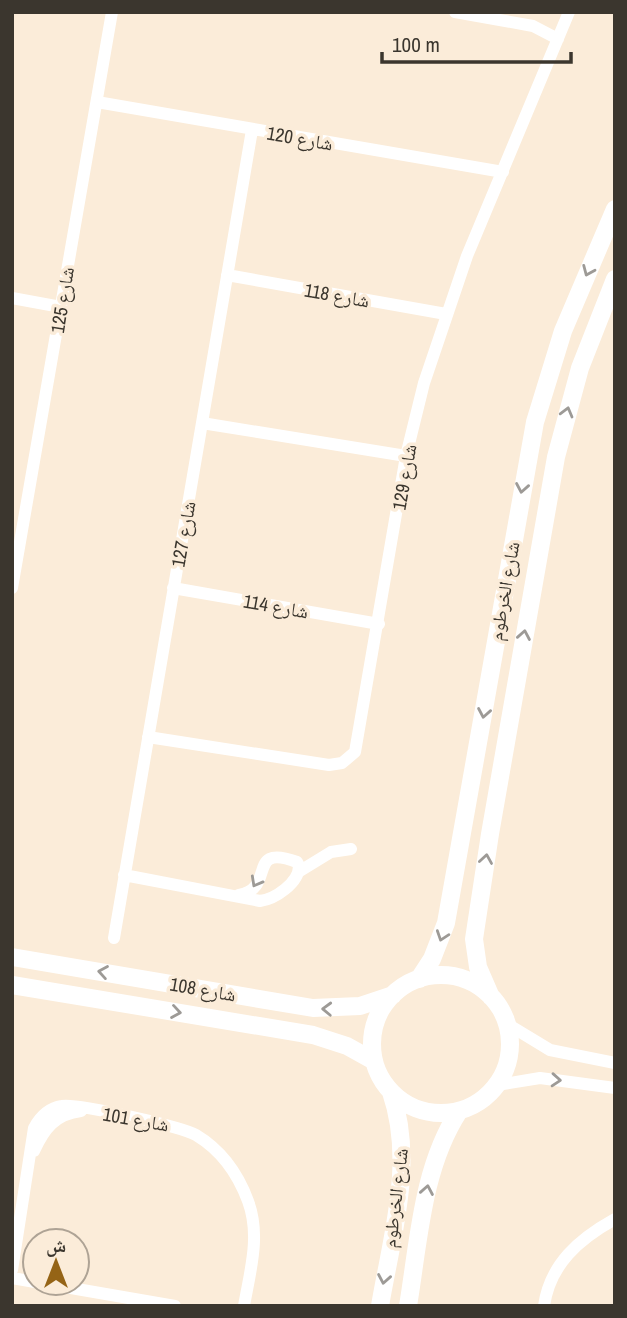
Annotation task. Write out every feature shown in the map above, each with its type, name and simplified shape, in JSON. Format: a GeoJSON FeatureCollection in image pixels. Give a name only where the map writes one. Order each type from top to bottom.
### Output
{"type":"FeatureCollection","features":[{"type":"Feature","properties":{"kind":"main road","name":"شارع الخرطوم"},"geometry":{"type":"LineString","coordinates":[[419,979],[432,959],[446,923],[535,422],[563,331],[615,209]]}},
{"type":"Feature","properties":{"kind":"main road","name":"شارع الخرطوم"},"geometry":{"type":"LineString","coordinates":[[491,997],[478,967],[474,939],[495,807],[556,457],[580,369],[615,279]]}},
{"type":"Feature","properties":{"kind":"main road","name":"شارع 108"},"geometry":{"type":"LineString","coordinates":[[12,957],[313,1008],[360,1006],[393,995]]}},
{"type":"Feature","properties":{"kind":"main road"},"geometry":{"type":"LineString","coordinates":[[450,976],[465,980],[491,997],[507,1024],[509,1055],[498,1084],[474,1105],[459,1111],[429,1112],[402,1101],[391,1092],[374,1061],[375,1025],[393,995],[419,979],[450,976]]}},
{"type":"Feature","properties":{"kind":"main road","name":"شارع 108"},"geometry":{"type":"LineString","coordinates":[[12,985],[313,1035],[346,1046],[374,1061]]}},
{"type":"Feature","properties":{"kind":"main road","name":"شارع الخرطوم"},"geometry":{"type":"LineString","coordinates":[[380,1306],[403,1161],[401,1127],[391,1092]]}},
{"type":"Feature","properties":{"kind":"main road","name":"شارع الخرطوم"},"geometry":{"type":"LineString","coordinates":[[408,1306],[432,1168],[441,1143],[459,1111]]}},
{"type":"Feature","properties":{"kind":"street","name":"شارع 125"},"geometry":{"type":"LineString","coordinates":[[12,589],[112,12]]}},
{"type":"Feature","properties":{"kind":"street"},"geometry":{"type":"LineString","coordinates":[[456,12],[533,26],[558,38]]}},
{"type":"Feature","properties":{"kind":"street","name":"شارع 129"},"geometry":{"type":"LineString","coordinates":[[148,737],[329,765],[348,761],[360,741],[406,456],[446,314],[569,12]]}},
{"type":"Feature","properties":{"kind":"street","name":"شارع 120"},"geometry":{"type":"LineString","coordinates":[[97,102],[503,172]]}},
{"type":"Feature","properties":{"kind":"street","name":"شارع 127"},"geometry":{"type":"LineString","coordinates":[[114,938],[252,130]]}},
{"type":"Feature","properties":{"kind":"street","name":"شارع 118"},"geometry":{"type":"LineString","coordinates":[[227,275],[446,314]]}},
{"type":"Feature","properties":{"kind":"street"},"geometry":{"type":"LineString","coordinates":[[12,298],[61,307]]}},
{"type":"Feature","properties":{"kind":"street"},"geometry":{"type":"LineString","coordinates":[[202,423],[406,456]]}},
{"type":"Feature","properties":{"kind":"street","name":"شارع 114"},"geometry":{"type":"LineString","coordinates":[[173,588],[379,624]]}},
{"type":"Feature","properties":{"kind":"street"},"geometry":{"type":"LineString","coordinates":[[124,876],[239,895],[254,901],[271,899],[296,879],[300,871],[331,852],[351,849]]}},
{"type":"Feature","properties":{"kind":"street"},"geometry":{"type":"LineString","coordinates":[[239,895],[250,892],[255,887],[264,863],[270,857],[279,856],[297,862],[300,871]]}},
{"type":"Feature","properties":{"kind":"street"},"geometry":{"type":"LineString","coordinates":[[507,1024],[550,1050],[615,1063]]}},
{"type":"Feature","properties":{"kind":"street"},"geometry":{"type":"LineString","coordinates":[[498,1084],[540,1078],[615,1088]]}},
{"type":"Feature","properties":{"kind":"street","name":"شارع 101"},"geometry":{"type":"LineString","coordinates":[[12,1270],[30,1158],[42,1133],[54,1121],[68,1113],[91,1110],[177,1126],[206,1142],[224,1158],[243,1190],[254,1222],[254,1246],[244,1306]]}},
{"type":"Feature","properties":{"kind":"street"},"geometry":{"type":"LineString","coordinates":[[544,1306],[551,1276],[568,1252],[615,1219]]}},
{"type":"Feature","properties":{"kind":"street"},"geometry":{"type":"LineString","coordinates":[[91,1291],[175,1306]]}}]}
